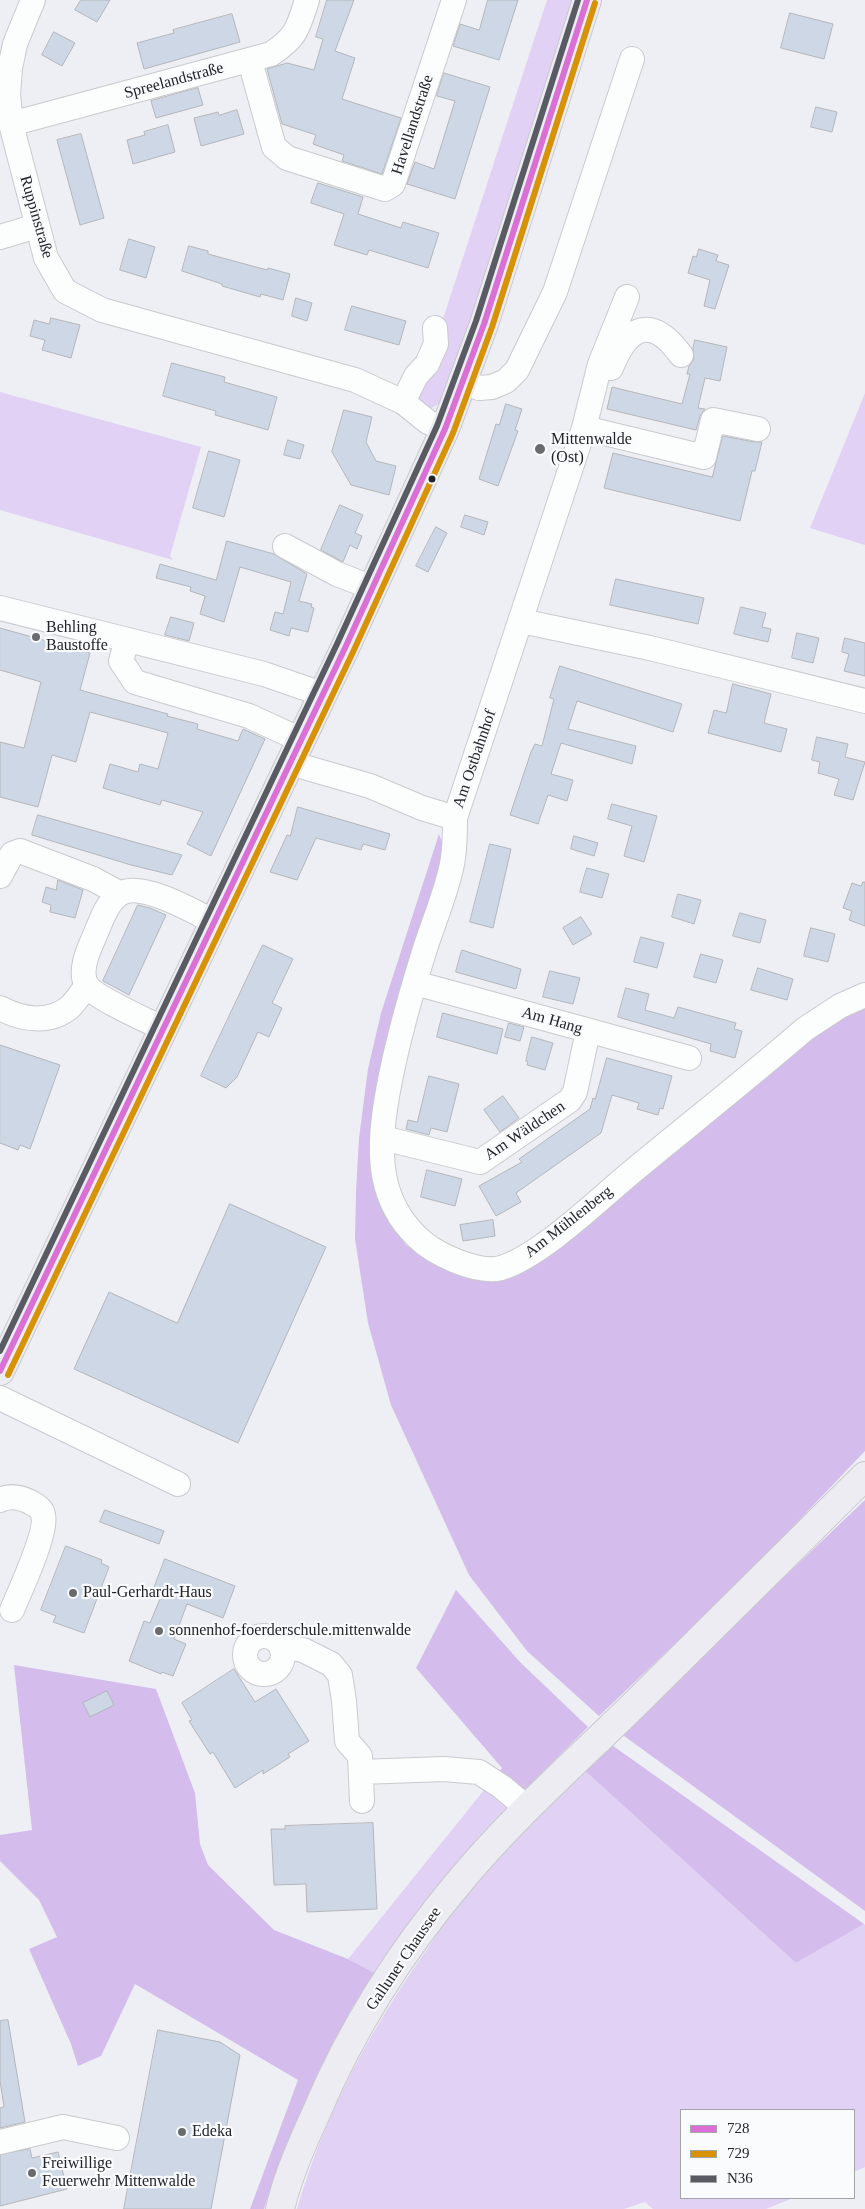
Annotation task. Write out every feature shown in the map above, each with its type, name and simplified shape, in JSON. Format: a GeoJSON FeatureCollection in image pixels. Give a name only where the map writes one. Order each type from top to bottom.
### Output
{"type":"FeatureCollection","features":[{"type":"Feature","properties":{"kind":"main road"},"geometry":{"type":"LineString","coordinates":[[0,1371],[322,694],[445,429],[464,382],[493,297],[587,0]]}},
{"type":"Feature","properties":{"kind":"main road","name":"Galluner Chaussee"},"geometry":{"type":"LineString","coordinates":[[280,2209],[299,2151],[338,2063],[375,2000],[421,1930],[450,1894],[587,1748],[667,1672],[865,1476]]}},
{"type":"Feature","properties":{"kind":"street","name":"Ruppinstraße"},"geometry":{"type":"LineString","coordinates":[[33,0],[15,44],[4,93],[46,258],[65,291],[102,310],[355,380],[403,402],[428,422],[445,429]]}},
{"type":"Feature","properties":{"kind":"street","name":"Spreelandstraße"},"geometry":{"type":"LineString","coordinates":[[11,124],[271,54],[288,43],[297,31],[307,0]]}},
{"type":"Feature","properties":{"kind":"street","name":"Havellandstraße"},"geometry":{"type":"LineString","coordinates":[[250,61],[274,147],[287,158],[385,189],[393,184],[454,0]]}},
{"type":"Feature","properties":{"kind":"street"},"geometry":{"type":"LineString","coordinates":[[464,382],[479,388],[492,387],[506,381],[517,370],[554,292],[632,59]]}},
{"type":"Feature","properties":{"kind":"street"},"geometry":{"type":"LineString","coordinates":[[0,237],[37,226]]}},
{"type":"Feature","properties":{"kind":"street"},"geometry":{"type":"LineString","coordinates":[[584,428],[600,364],[627,297]]}},
{"type":"Feature","properties":{"kind":"street"},"geometry":{"type":"LineString","coordinates":[[403,402],[416,376],[427,364],[436,344],[435,328]]}},
{"type":"Feature","properties":{"kind":"street"},"geometry":{"type":"LineString","coordinates":[[584,428],[603,389],[619,349],[631,335],[644,329],[658,331],[672,342],[681,355]]}},
{"type":"Feature","properties":{"kind":"street"},"geometry":{"type":"LineString","coordinates":[[584,428],[704,456],[713,420],[758,430]]}},
{"type":"Feature","properties":{"kind":"street","name":"Am Ostbahnhof"},"geometry":{"type":"LineString","coordinates":[[127,640],[121,661],[134,682],[249,716],[295,751],[422,808],[455,818],[584,428]]}},
{"type":"Feature","properties":{"kind":"street"},"geometry":{"type":"LineString","coordinates":[[285,546],[337,574],[372,588]]}},
{"type":"Feature","properties":{"kind":"street"},"geometry":{"type":"LineString","coordinates":[[0,608],[264,674],[322,694]]}},
{"type":"Feature","properties":{"kind":"street"},"geometry":{"type":"LineString","coordinates":[[521,621],[650,648],[865,701]]}},
{"type":"Feature","properties":{"kind":"street","name":"Am Mühlenberg"},"geometry":{"type":"LineString","coordinates":[[455,818],[452,864],[400,1032],[389,1083],[383,1138],[384,1170],[389,1199],[407,1227],[419,1239],[459,1262],[480,1268],[498,1268],[518,1261],[552,1238],[805,1029],[840,1006],[865,995]]}},
{"type":"Feature","properties":{"kind":"street"},"geometry":{"type":"LineString","coordinates":[[0,876],[12,854],[20,851],[92,879],[119,893],[148,893],[172,901],[214,922]]}},
{"type":"Feature","properties":{"kind":"street"},"geometry":{"type":"LineString","coordinates":[[119,893],[110,903],[87,954],[84,973],[87,985],[98,994],[164,1028]]}},
{"type":"Feature","properties":{"kind":"street","name":"Am Hang"},"geometry":{"type":"LineString","coordinates":[[415,983],[688,1058]]}},
{"type":"Feature","properties":{"kind":"street"},"geometry":{"type":"LineString","coordinates":[[0,1008],[30,1018],[54,1017],[71,1006],[87,985]]}},
{"type":"Feature","properties":{"kind":"street","name":"Am Wäldchen"},"geometry":{"type":"LineString","coordinates":[[383,1138],[480,1162],[570,1100],[575,1092],[588,1031]]}},
{"type":"Feature","properties":{"kind":"street"},"geometry":{"type":"LineString","coordinates":[[0,1398],[178,1484]]}},
{"type":"Feature","properties":{"kind":"street"},"geometry":{"type":"LineString","coordinates":[[0,1500],[11,1497],[22,1498],[42,1510],[44,1517],[42,1531],[12,1610]]}},
{"type":"Feature","properties":{"kind":"street"},"geometry":{"type":"LineString","coordinates":[[281,1646],[303,1650],[331,1664],[340,1675],[347,1741],[360,1756],[362,1801]]}},
{"type":"Feature","properties":{"kind":"street"},"geometry":{"type":"LineString","coordinates":[[361,1772],[444,1769],[479,1772],[502,1786],[528,1810]]}},
{"type":"Feature","properties":{"kind":"street"},"geometry":{"type":"LineString","coordinates":[[0,2142],[63,2127],[117,2138]]}},
{"type":"Feature","properties":{"kind":"shaded area"},"geometry":{"type":"Polygon","coordinates":[[[547,0],[576,0],[454,378],[442,402],[430,409],[422,405],[415,395],[442,322],[547,0]]]}},
{"type":"Feature","properties":{"kind":"shaded area"},"geometry":{"type":"Polygon","coordinates":[[[0,392],[201,447],[170,556],[173,560],[0,510],[0,392]]]}},
{"type":"Feature","properties":{"kind":"shaded area"},"geometry":{"type":"Polygon","coordinates":[[[865,393],[865,545],[810,528],[865,393]]]}},
{"type":"Feature","properties":{"kind":"shaded area"},"geometry":{"type":"Polygon","coordinates":[[[439,834],[445,850],[388,1044],[391,1223],[406,1245],[434,1263],[495,1277],[811,1032],[865,1004],[865,1451],[745,1577],[599,1716],[527,1651],[469,1575],[391,1405],[368,1323],[355,1239],[359,1138],[368,1069],[381,1013],[439,834]]]}},
{"type":"Feature","properties":{"kind":"shaded area"},"geometry":{"type":"Polygon","coordinates":[[[865,1500],[865,1911],[620,1733],[865,1500]]]}},
{"type":"Feature","properties":{"kind":"shaded area"},"geometry":{"type":"Polygon","coordinates":[[[456,1590],[520,1662],[588,1727],[522,1793],[498,1773],[502,1768],[416,1668],[456,1590]]]}},
{"type":"Feature","properties":{"kind":"shaded area"},"geometry":{"type":"Polygon","coordinates":[[[14,1665],[156,1689],[195,1793],[200,1844],[208,1865],[274,1930],[348,1959],[375,1973],[315,2080],[295,2125],[264,2209],[250,2209],[298,2080],[135,1984],[101,2056],[78,2066],[71,2044],[29,1949],[57,1937],[39,1900],[0,1861],[0,1835],[32,1830],[14,1665]]]}},
{"type":"Feature","properties":{"kind":"shaded area"},"geometry":{"type":"Polygon","coordinates":[[[609,1743],[864,1924],[796,1963],[582,1768],[609,1743]]]}},
{"type":"Feature","properties":{"kind":"shaded area"},"geometry":{"type":"Polygon","coordinates":[[[582,1768],[796,1963],[865,1925],[865,2167],[855,2172],[855,2109],[680,2109],[680,2199],[791,2199],[766,2209],[653,2209],[645,2202],[624,2209],[297,2209],[320,2141],[334,2109],[349,2077],[384,2015],[457,1905],[487,1869],[582,1768]]]}},
{"type":"Feature","properties":{"kind":"shaded area"},"geometry":{"type":"Polygon","coordinates":[[[488,1785],[510,1805],[375,1973],[348,1959],[488,1785]]]}},
{"type":"Feature","properties":{"kind":"building"},"geometry":{"type":"Polygon","coordinates":[[[81,0],[110,0],[97,22],[75,10],[81,0]]]}},
{"type":"Feature","properties":{"kind":"building"},"geometry":{"type":"Polygon","coordinates":[[[327,0],[354,0],[335,51],[355,58],[342,99],[401,118],[382,174],[342,161],[344,155],[313,144],[316,135],[282,124],[267,69],[287,63],[314,70],[323,39],[316,37],[327,0]]]}},
{"type":"Feature","properties":{"kind":"building"},"geometry":{"type":"Polygon","coordinates":[[[488,0],[518,0],[499,60],[453,46],[460,24],[479,30],[488,0]]]}},
{"type":"Feature","properties":{"kind":"building"},"geometry":{"type":"Polygon","coordinates":[[[790,13],[833,24],[824,59],[781,48],[790,13]]]}},
{"type":"Feature","properties":{"kind":"building"},"geometry":{"type":"Polygon","coordinates":[[[232,14],[240,42],[144,69],[137,43],[174,33],[173,30],[232,14]]]}},
{"type":"Feature","properties":{"kind":"building"},"geometry":{"type":"Polygon","coordinates":[[[54,32],[75,43],[62,66],[42,55],[54,32]]]}},
{"type":"Feature","properties":{"kind":"building"},"geometry":{"type":"Polygon","coordinates":[[[444,73],[490,87],[455,199],[407,184],[415,162],[434,169],[455,101],[437,96],[444,73]]]}},
{"type":"Feature","properties":{"kind":"building"},"geometry":{"type":"Polygon","coordinates":[[[198,88],[203,105],[156,118],[151,101],[198,88]]]}},
{"type":"Feature","properties":{"kind":"building"},"geometry":{"type":"Polygon","coordinates":[[[816,107],[837,112],[832,132],[811,127],[816,107]]]}},
{"type":"Feature","properties":{"kind":"building"},"geometry":{"type":"Polygon","coordinates":[[[237,110],[244,134],[201,146],[194,118],[218,112],[219,115],[237,110]]]}},
{"type":"Feature","properties":{"kind":"building"},"geometry":{"type":"Polygon","coordinates":[[[168,125],[175,152],[133,164],[127,140],[145,135],[144,132],[168,125]]]}},
{"type":"Feature","properties":{"kind":"building"},"geometry":{"type":"Polygon","coordinates":[[[81,134],[104,218],[80,225],[57,140],[81,134]]]}},
{"type":"Feature","properties":{"kind":"building"},"geometry":{"type":"Polygon","coordinates":[[[318,183],[363,197],[358,214],[401,228],[403,222],[439,233],[428,268],[369,250],[367,255],[334,245],[344,214],[311,203],[318,183]]]}},
{"type":"Feature","properties":{"kind":"building"},"geometry":{"type":"Polygon","coordinates":[[[129,239],[155,247],[146,278],[120,270],[129,239]]]}},
{"type":"Feature","properties":{"kind":"building"},"geometry":{"type":"Polygon","coordinates":[[[189,246],[208,251],[208,254],[267,270],[268,268],[290,274],[283,300],[261,294],[260,297],[222,286],[222,284],[182,271],[189,246]]]}},
{"type":"Feature","properties":{"kind":"building"},"geometry":{"type":"Polygon","coordinates":[[[699,249],[718,255],[716,261],[729,265],[715,309],[704,306],[710,280],[688,273],[693,256],[696,257],[699,249]]]}},
{"type":"Feature","properties":{"kind":"building"},"geometry":{"type":"Polygon","coordinates":[[[296,298],[312,303],[307,321],[292,316],[296,298]]]}},
{"type":"Feature","properties":{"kind":"building"},"geometry":{"type":"Polygon","coordinates":[[[352,306],[406,321],[399,345],[345,330],[352,306]]]}},
{"type":"Feature","properties":{"kind":"building"},"geometry":{"type":"Polygon","coordinates":[[[51,318],[80,325],[71,358],[42,350],[45,340],[30,336],[34,320],[49,324],[51,318]]]}},
{"type":"Feature","properties":{"kind":"building"},"geometry":{"type":"Polygon","coordinates":[[[695,340],[727,347],[720,381],[705,378],[698,408],[705,409],[700,416],[696,430],[607,409],[612,387],[682,404],[690,374],[687,374],[689,366],[694,359],[693,349],[695,340]]]}},
{"type":"Feature","properties":{"kind":"building"},"geometry":{"type":"Polygon","coordinates":[[[172,363],[225,377],[224,382],[277,397],[268,430],[215,415],[216,411],[163,396],[172,363]]]}},
{"type":"Feature","properties":{"kind":"building"},"geometry":{"type":"Polygon","coordinates":[[[506,404],[522,409],[515,430],[518,431],[498,486],[479,479],[496,424],[499,425],[506,404]]]}},
{"type":"Feature","properties":{"kind":"building"},"geometry":{"type":"Polygon","coordinates":[[[344,410],[372,417],[366,442],[376,461],[396,466],[389,495],[351,485],[332,452],[344,410]]]}},
{"type":"Feature","properties":{"kind":"building"},"geometry":{"type":"Polygon","coordinates":[[[723,436],[762,442],[755,471],[752,471],[740,521],[604,488],[613,453],[712,477],[723,436]]]}},
{"type":"Feature","properties":{"kind":"building"},"geometry":{"type":"Polygon","coordinates":[[[288,440],[304,445],[300,459],[284,455],[288,440]]]}},
{"type":"Feature","properties":{"kind":"building"},"geometry":{"type":"Polygon","coordinates":[[[209,451],[240,460],[224,517],[193,508],[209,451]]]}},
{"type":"Feature","properties":{"kind":"building"},"geometry":{"type":"Polygon","coordinates":[[[340,505],[363,515],[355,533],[362,536],[357,549],[350,545],[343,562],[321,550],[340,505]]]}},
{"type":"Feature","properties":{"kind":"building"},"geometry":{"type":"Polygon","coordinates":[[[465,515],[488,522],[484,535],[461,527],[465,515]]]}},
{"type":"Feature","properties":{"kind":"building"},"geometry":{"type":"Polygon","coordinates":[[[436,527],[447,533],[428,572],[416,566],[436,527]]]}},
{"type":"Feature","properties":{"kind":"building"},"geometry":{"type":"Polygon","coordinates":[[[227,541],[274,554],[307,574],[299,601],[312,604],[311,607],[314,608],[308,632],[291,628],[289,636],[270,630],[275,612],[283,614],[291,582],[240,567],[224,622],[200,614],[205,596],[190,591],[191,587],[156,578],[160,564],[216,580],[227,541]]]}},
{"type":"Feature","properties":{"kind":"building"},"geometry":{"type":"Polygon","coordinates":[[[616,579],[704,598],[698,624],[610,605],[616,579]]]}},
{"type":"Feature","properties":{"kind":"building"},"geometry":{"type":"Polygon","coordinates":[[[741,607],[766,613],[762,627],[771,629],[768,642],[734,634],[741,607]]]}},
{"type":"Feature","properties":{"kind":"building"},"geometry":{"type":"Polygon","coordinates":[[[171,617],[194,623],[189,641],[165,635],[171,617]]]}},
{"type":"Feature","properties":{"kind":"building"},"geometry":{"type":"Polygon","coordinates":[[[0,628],[90,653],[80,690],[168,714],[167,716],[198,724],[197,729],[238,741],[243,729],[265,739],[211,856],[187,844],[203,812],[162,800],[160,805],[103,788],[110,764],[138,772],[140,764],[158,769],[168,733],[90,712],[76,762],[52,755],[38,807],[0,797],[0,742],[24,748],[41,682],[0,670],[0,628]]]}},
{"type":"Feature","properties":{"kind":"building"},"geometry":{"type":"Polygon","coordinates":[[[797,633],[819,638],[813,663],[792,658],[797,633]]]}},
{"type":"Feature","properties":{"kind":"building"},"geometry":{"type":"Polygon","coordinates":[[[845,638],[865,643],[865,676],[844,671],[849,654],[842,652],[845,638]]]}},
{"type":"Feature","properties":{"kind":"building"},"geometry":{"type":"Polygon","coordinates":[[[560,666],[682,704],[673,732],[577,701],[568,729],[636,746],[632,764],[561,743],[551,774],[573,780],[567,801],[548,795],[538,824],[510,815],[531,752],[535,744],[542,746],[554,699],[550,698],[560,666]]]}},
{"type":"Feature","properties":{"kind":"building"},"geometry":{"type":"Polygon","coordinates":[[[733,684],[771,694],[764,723],[787,729],[781,752],[708,733],[714,710],[726,713],[733,684]]]}},
{"type":"Feature","properties":{"kind":"building"},"geometry":{"type":"Polygon","coordinates":[[[817,737],[848,744],[845,757],[865,762],[853,800],[834,795],[839,779],[818,773],[820,762],[812,760],[817,737]]]}},
{"type":"Feature","properties":{"kind":"building"},"geometry":{"type":"Polygon","coordinates":[[[612,804],[657,816],[644,862],[624,856],[632,826],[608,819],[612,804]]]}},
{"type":"Feature","properties":{"kind":"building"},"geometry":{"type":"Polygon","coordinates":[[[298,807],[390,834],[385,850],[363,844],[361,850],[316,838],[297,880],[270,872],[287,835],[290,836],[298,807]]]}},
{"type":"Feature","properties":{"kind":"building"},"geometry":{"type":"Polygon","coordinates":[[[38,815],[182,855],[172,875],[131,865],[32,835],[38,815]]]}},
{"type":"Feature","properties":{"kind":"building"},"geometry":{"type":"Polygon","coordinates":[[[574,836],[598,843],[594,856],[571,849],[574,836]]]}},
{"type":"Feature","properties":{"kind":"building"},"geometry":{"type":"Polygon","coordinates":[[[490,844],[511,849],[493,928],[470,922],[490,844]]]}},
{"type":"Feature","properties":{"kind":"building"},"geometry":{"type":"Polygon","coordinates":[[[587,868],[609,874],[602,898],[580,892],[587,868]]]}},
{"type":"Feature","properties":{"kind":"building"},"geometry":{"type":"Polygon","coordinates":[[[58,880],[83,890],[75,918],[50,912],[51,905],[42,902],[46,887],[56,890],[58,880]]]}},
{"type":"Feature","properties":{"kind":"building"},"geometry":{"type":"Polygon","coordinates":[[[865,882],[865,926],[849,920],[852,911],[843,908],[852,883],[861,886],[865,882]]]}},
{"type":"Feature","properties":{"kind":"building"},"geometry":{"type":"Polygon","coordinates":[[[678,894],[701,900],[694,924],[672,917],[678,894]]]}},
{"type":"Feature","properties":{"kind":"building"},"geometry":{"type":"Polygon","coordinates":[[[138,905],[166,915],[129,995],[103,981],[138,905]]]}},
{"type":"Feature","properties":{"kind":"building"},"geometry":{"type":"Polygon","coordinates":[[[740,913],[766,920],[760,943],[733,936],[740,913]]]}},
{"type":"Feature","properties":{"kind":"building"},"geometry":{"type":"Polygon","coordinates":[[[581,917],[592,934],[573,945],[563,928],[581,917]]]}},
{"type":"Feature","properties":{"kind":"building"},"geometry":{"type":"Polygon","coordinates":[[[811,928],[835,934],[828,962],[804,956],[811,928]]]}},
{"type":"Feature","properties":{"kind":"building"},"geometry":{"type":"Polygon","coordinates":[[[641,937],[664,943],[657,968],[634,962],[641,937]]]}},
{"type":"Feature","properties":{"kind":"building"},"geometry":{"type":"Polygon","coordinates":[[[263,945],[293,959],[272,1003],[282,1008],[269,1037],[258,1032],[237,1077],[226,1088],[201,1076],[263,945]]]}},
{"type":"Feature","properties":{"kind":"building"},"geometry":{"type":"Polygon","coordinates":[[[462,950],[521,969],[516,989],[456,972],[462,950]]]}},
{"type":"Feature","properties":{"kind":"building"},"geometry":{"type":"Polygon","coordinates":[[[701,954],[723,960],[716,983],[694,977],[701,954]]]}},
{"type":"Feature","properties":{"kind":"building"},"geometry":{"type":"Polygon","coordinates":[[[758,968],[793,979],[787,1000],[751,990],[758,968]]]}},
{"type":"Feature","properties":{"kind":"building"},"geometry":{"type":"Polygon","coordinates":[[[550,971],[580,978],[573,1004],[543,997],[550,971]]]}},
{"type":"Feature","properties":{"kind":"building"},"geometry":{"type":"Polygon","coordinates":[[[626,988],[649,994],[645,1010],[674,1018],[678,1007],[736,1023],[734,1029],[742,1031],[735,1058],[710,1051],[711,1044],[618,1017],[626,988]]]}},
{"type":"Feature","properties":{"kind":"building"},"geometry":{"type":"Polygon","coordinates":[[[443,1013],[503,1029],[497,1054],[437,1037],[443,1013]]]}},
{"type":"Feature","properties":{"kind":"building"},"geometry":{"type":"Polygon","coordinates":[[[509,1023],[524,1027],[520,1041],[505,1037],[509,1023]]]}},
{"type":"Feature","properties":{"kind":"building"},"geometry":{"type":"Polygon","coordinates":[[[532,1037],[553,1043],[545,1070],[527,1065],[528,1062],[526,1061],[532,1037]]]}},
{"type":"Feature","properties":{"kind":"building"},"geometry":{"type":"Polygon","coordinates":[[[0,1045],[60,1065],[30,1149],[20,1145],[18,1150],[0,1143],[0,1045]]]}},
{"type":"Feature","properties":{"kind":"building"},"geometry":{"type":"Polygon","coordinates":[[[607,1058],[672,1076],[663,1109],[660,1108],[658,1115],[637,1109],[639,1103],[612,1095],[601,1133],[516,1193],[521,1202],[496,1216],[479,1186],[522,1162],[519,1159],[590,1109],[593,1098],[595,1099],[607,1058]]]}},
{"type":"Feature","properties":{"kind":"building"},"geometry":{"type":"Polygon","coordinates":[[[429,1076],[459,1084],[447,1132],[431,1128],[429,1135],[406,1129],[408,1120],[417,1122],[429,1076]]]}},
{"type":"Feature","properties":{"kind":"building"},"geometry":{"type":"Polygon","coordinates":[[[503,1096],[519,1118],[500,1132],[484,1110],[503,1096]]]}},
{"type":"Feature","properties":{"kind":"building"},"geometry":{"type":"Polygon","coordinates":[[[427,1170],[462,1179],[455,1206],[421,1197],[427,1170]]]}},
{"type":"Feature","properties":{"kind":"building"},"geometry":{"type":"Polygon","coordinates":[[[230,1204],[326,1247],[238,1443],[74,1369],[109,1292],[177,1323],[230,1204]]]}},
{"type":"Feature","properties":{"kind":"building"},"geometry":{"type":"Polygon","coordinates":[[[493,1220],[495,1236],[463,1241],[460,1225],[493,1220]]]}},
{"type":"Feature","properties":{"kind":"building"},"geometry":{"type":"Polygon","coordinates":[[[105,1510],[164,1531],[159,1544],[100,1522],[105,1510]]]}},
{"type":"Feature","properties":{"kind":"building","name":"Paul-Gerhardt-Haus"},"geometry":{"type":"Polygon","coordinates":[[[66,1546],[102,1560],[101,1563],[109,1567],[84,1633],[53,1622],[56,1616],[41,1610],[66,1546]]]}},
{"type":"Feature","properties":{"kind":"building"},"geometry":{"type":"Polygon","coordinates":[[[165,1559],[235,1586],[223,1618],[187,1604],[174,1639],[186,1644],[173,1676],[162,1672],[161,1674],[129,1661],[144,1621],[150,1623],[162,1594],[153,1591],[165,1559]]]}},
{"type":"Feature","properties":{"kind":"building"},"geometry":{"type":"Polygon","coordinates":[[[234,1669],[255,1702],[276,1689],[309,1741],[288,1754],[290,1757],[263,1774],[263,1770],[235,1788],[213,1752],[210,1754],[189,1721],[192,1720],[182,1703],[234,1669]]]}},
{"type":"Feature","properties":{"kind":"building"},"geometry":{"type":"Polygon","coordinates":[[[107,1691],[114,1705],[90,1717],[83,1703],[107,1691]]]}},
{"type":"Feature","properties":{"kind":"building"},"geometry":{"type":"Polygon","coordinates":[[[373,1823],[377,1909],[307,1912],[306,1884],[274,1885],[271,1829],[285,1829],[285,1826],[373,1823]]]}},
{"type":"Feature","properties":{"kind":"building"},"geometry":{"type":"Polygon","coordinates":[[[8,2020],[25,2122],[0,2128],[0,2108],[4,2107],[0,2081],[0,2021],[8,2020]]]}},
{"type":"Feature","properties":{"kind":"building","name":"Edeka"},"geometry":{"type":"Polygon","coordinates":[[[158,2030],[220,2042],[240,2055],[211,2209],[124,2209],[158,2030]]]}},
{"type":"Feature","properties":{"kind":"building","name":"Freiwillige Feuerwehr Mittenwalde"},"geometry":{"type":"Polygon","coordinates":[[[30,2149],[32,2158],[58,2152],[67,2189],[0,2206],[0,2155],[30,2149]]]}},
{"type":"Feature","properties":{"kind":"transit line","name":"N36"},"geometry":{"type":"LineString","coordinates":[[0,1351],[337,644],[437,426],[476,321],[578,0]]}},
{"type":"Feature","properties":{"kind":"transit line","name":"728"},"geometry":{"type":"LineString","coordinates":[[0,1371],[345,648],[445,429],[484,324],[587,0]]}},
{"type":"Feature","properties":{"kind":"transit line","name":"729"},"geometry":{"type":"LineString","coordinates":[[8,1375],[353,652],[453,433],[492,327],[595,3]]}},
{"type":"Feature","properties":{"kind":"place","name":"Mittenwalde (Ost)"},"geometry":{"type":"Point","coordinates":[540,449]}},
{"type":"Feature","properties":{"kind":"place","name":"Behling Baustoffe"},"geometry":{"type":"Point","coordinates":[36,637]}},
{"type":"Feature","properties":{"kind":"place","name":"Paul-Gerhardt-Haus"},"geometry":{"type":"Point","coordinates":[73,1593]}},
{"type":"Feature","properties":{"kind":"place","name":"sonnenhof-foerderschule.mittenwalde"},"geometry":{"type":"Point","coordinates":[159,1631]}},
{"type":"Feature","properties":{"kind":"place","name":"Edeka"},"geometry":{"type":"Point","coordinates":[182,2132]}},
{"type":"Feature","properties":{"kind":"place","name":"Freiwillige Feuerwehr Mittenwalde"},"geometry":{"type":"Point","coordinates":[32,2173]}}]}
